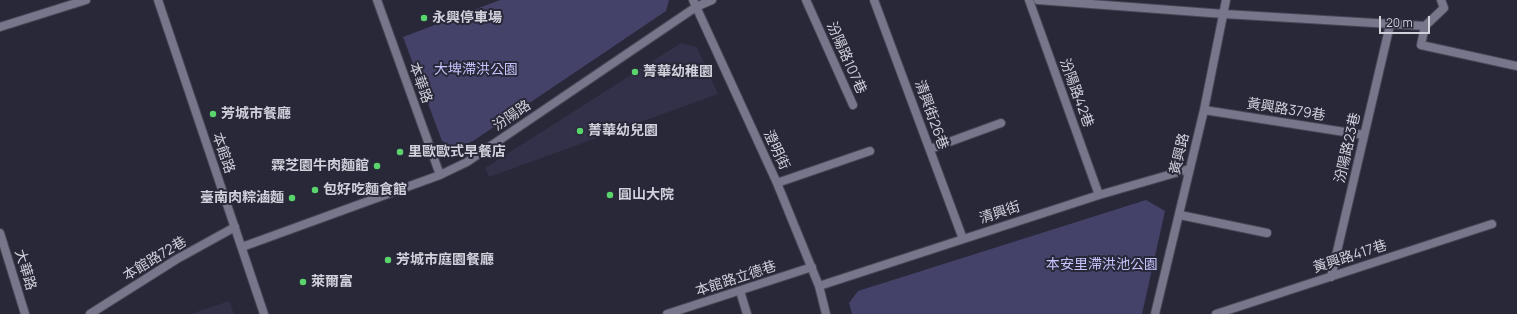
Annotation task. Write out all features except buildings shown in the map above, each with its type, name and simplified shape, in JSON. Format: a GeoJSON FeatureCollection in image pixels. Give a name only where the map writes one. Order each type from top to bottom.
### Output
{"type":"FeatureCollection","features":[{"type":"Feature","properties":{"kind":"street"},"geometry":{"type":"LineString","coordinates":[[0,26],[86,0]]}},
{"type":"Feature","properties":{"kind":"street","name":"本館路"},"geometry":{"type":"LineString","coordinates":[[158,0],[264,314]]}},
{"type":"Feature","properties":{"kind":"street","name":"本華路"},"geometry":{"type":"LineString","coordinates":[[377,0],[440,175]]}},
{"type":"Feature","properties":{"kind":"street","name":"汾陽路"},"geometry":{"type":"LineString","coordinates":[[242,248],[440,175],[467,162],[694,3],[712,0]]}},
{"type":"Feature","properties":{"kind":"street","name":"汾陽路107巷"},"geometry":{"type":"LineString","coordinates":[[806,0],[853,105]]}},
{"type":"Feature","properties":{"kind":"street","name":"清興街26巷"},"geometry":{"type":"LineString","coordinates":[[874,0],[963,239]]}},
{"type":"Feature","properties":{"kind":"street","name":"汾陽路42巷"},"geometry":{"type":"LineString","coordinates":[[1029,0],[1099,195]]}},
{"type":"Feature","properties":{"kind":"street"},"geometry":{"type":"LineString","coordinates":[[1038,0],[1224,14],[1425,26]]}},
{"type":"Feature","properties":{"kind":"street","name":"黃興路"},"geometry":{"type":"LineString","coordinates":[[1155,314],[1204,110],[1226,0]]}},
{"type":"Feature","properties":{"kind":"street"},"geometry":{"type":"LineString","coordinates":[[1441,0],[1444,8],[1425,26],[1421,45],[1517,66]]}},
{"type":"Feature","properties":{"kind":"street","name":"澄明街"},"geometry":{"type":"LineString","coordinates":[[694,3],[777,183],[812,267],[819,286],[826,314]]}},
{"type":"Feature","properties":{"kind":"street","name":"汾陽路23巷"},"geometry":{"type":"LineString","coordinates":[[1331,276],[1390,25]]}},
{"type":"Feature","properties":{"kind":"street","name":"黃興路379巷"},"geometry":{"type":"LineString","coordinates":[[1204,110],[1364,135]]}},
{"type":"Feature","properties":{"kind":"street"},"geometry":{"type":"LineString","coordinates":[[930,149],[1001,123]]}},
{"type":"Feature","properties":{"kind":"street"},"geometry":{"type":"LineString","coordinates":[[777,183],[870,150]]}},
{"type":"Feature","properties":{"kind":"street","name":"清興街"},"geometry":{"type":"LineString","coordinates":[[819,286],[1099,195],[1190,169]]}},
{"type":"Feature","properties":{"kind":"street"},"geometry":{"type":"LineString","coordinates":[[1180,215],[1267,233]]}},
{"type":"Feature","properties":{"kind":"street","name":"黃興路417巷"},"geometry":{"type":"LineString","coordinates":[[1216,314],[1492,224]]}},
{"type":"Feature","properties":{"kind":"street","name":"本館路72巷"},"geometry":{"type":"LineString","coordinates":[[90,314],[177,259],[235,227]]}},
{"type":"Feature","properties":{"kind":"street","name":"大華路"},"geometry":{"type":"LineString","coordinates":[[0,233],[25,314]]}},
{"type":"Feature","properties":{"kind":"street","name":"本館路立德巷"},"geometry":{"type":"LineString","coordinates":[[667,314],[812,267]]}},
{"type":"Feature","properties":{"kind":"street"},"geometry":{"type":"LineString","coordinates":[[740,291],[748,314]]}},
{"type":"Feature","properties":{"kind":"shaded area","name":"菁華幼兒園"},"geometry":{"type":"Polygon","coordinates":[[[681,43],[697,47],[718,94],[489,177],[485,168],[681,43]]]}},
{"type":"Feature","properties":{"kind":"shaded area"},"geometry":{"type":"Polygon","coordinates":[[[229,301],[234,314],[191,314],[229,301]]]}},
{"type":"Feature","properties":{"kind":"green space","name":"大埤滯洪公園"},"geometry":{"type":"Polygon","coordinates":[[[500,0],[669,0],[666,11],[473,141],[457,148],[442,141],[403,37],[500,0]]]}},
{"type":"Feature","properties":{"kind":"green space","name":"本安里滯洪池公園"},"geometry":{"type":"Polygon","coordinates":[[[1146,200],[1165,211],[1142,314],[852,314],[849,303],[858,291],[1146,200]]]}},
{"type":"Feature","properties":{"kind":"place","name":"永興停車場"},"geometry":{"type":"Point","coordinates":[424,18]}},
{"type":"Feature","properties":{"kind":"place","name":"菁華幼稚園"},"geometry":{"type":"Point","coordinates":[635,72]}},
{"type":"Feature","properties":{"kind":"place","name":"芳城市餐廳"},"geometry":{"type":"Point","coordinates":[213,114]}},
{"type":"Feature","properties":{"kind":"place","name":"菁華幼兒園"},"geometry":{"type":"Point","coordinates":[580,131]}},
{"type":"Feature","properties":{"kind":"place","name":"里歐歐式早餐店"},"geometry":{"type":"Point","coordinates":[400,152]}},
{"type":"Feature","properties":{"kind":"place","name":"霖芝園牛肉麵館"},"geometry":{"type":"Point","coordinates":[377,166]}},
{"type":"Feature","properties":{"kind":"place","name":"包好吃麵食館"},"geometry":{"type":"Point","coordinates":[315,190]}},
{"type":"Feature","properties":{"kind":"place","name":"圓山大院"},"geometry":{"type":"Point","coordinates":[610,195]}},
{"type":"Feature","properties":{"kind":"place","name":"臺南肉粽滷麵"},"geometry":{"type":"Point","coordinates":[292,198]}},
{"type":"Feature","properties":{"kind":"place","name":"芳城市庭園餐廳"},"geometry":{"type":"Point","coordinates":[388,260]}},
{"type":"Feature","properties":{"kind":"place","name":"萊爾富"},"geometry":{"type":"Point","coordinates":[303,282]}}]}
